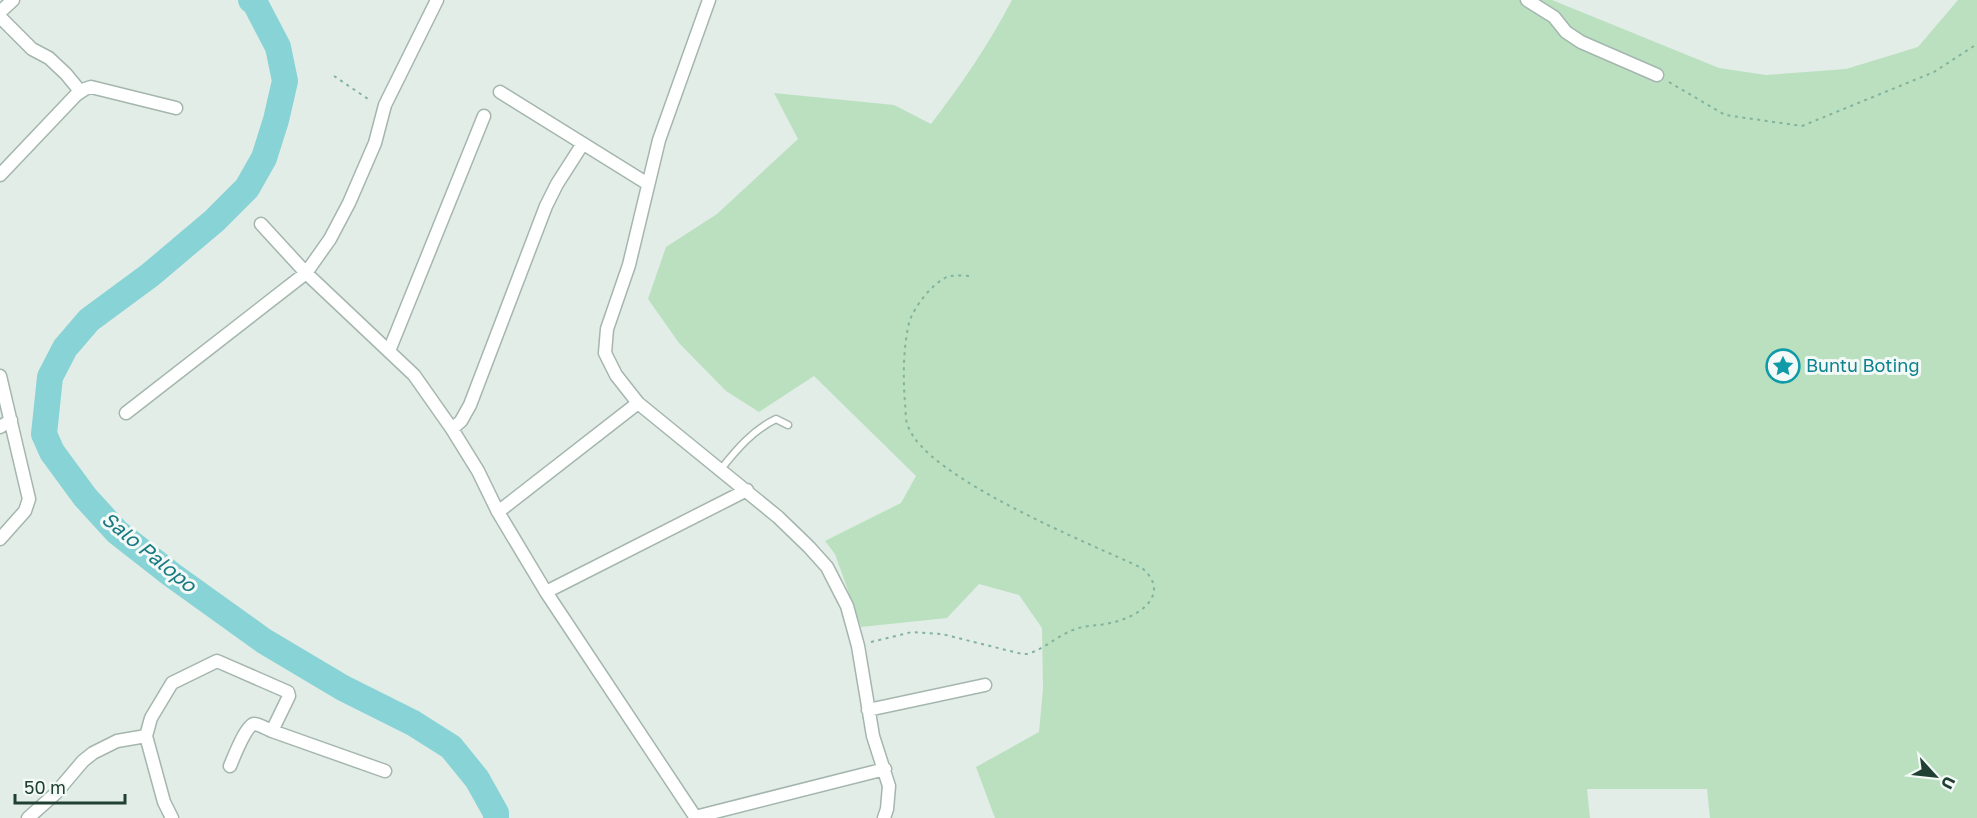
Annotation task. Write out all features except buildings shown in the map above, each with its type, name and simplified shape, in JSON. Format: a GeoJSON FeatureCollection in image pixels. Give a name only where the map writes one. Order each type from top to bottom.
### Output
{"type":"FeatureCollection","features":[{"type":"Feature","properties":{"kind":"street"},"geometry":{"type":"LineString","coordinates":[[0,12],[12,0]]}},
{"type":"Feature","properties":{"kind":"street"},"geometry":{"type":"LineString","coordinates":[[126,413],[306,273],[330,239],[350,204],[375,143],[384,109],[404,63],[437,0]]}},
{"type":"Feature","properties":{"kind":"street"},"geometry":{"type":"LineString","coordinates":[[709,0],[663,126],[628,265],[607,329],[605,348],[615,375],[638,403],[786,524],[826,567],[847,606],[858,646],[873,736],[885,769],[889,791],[884,818]]}},
{"type":"Feature","properties":{"kind":"street"},"geometry":{"type":"LineString","coordinates":[[1527,0],[1554,17],[1566,32],[1581,42],[1657,75]]}},
{"type":"Feature","properties":{"kind":"street"},"geometry":{"type":"LineString","coordinates":[[0,17],[32,49],[49,58],[80,91]]}},
{"type":"Feature","properties":{"kind":"street"},"geometry":{"type":"LineString","coordinates":[[0,175],[80,91],[91,87],[176,108]]}},
{"type":"Feature","properties":{"kind":"street"},"geometry":{"type":"LineString","coordinates":[[500,92],[648,184]]}},
{"type":"Feature","properties":{"kind":"street"},"geometry":{"type":"LineString","coordinates":[[389,351],[484,116]]}},
{"type":"Feature","properties":{"kind":"street"},"geometry":{"type":"LineString","coordinates":[[452,429],[461,421],[470,405],[546,206],[582,145]]}},
{"type":"Feature","properties":{"kind":"street"},"geometry":{"type":"LineString","coordinates":[[261,224],[306,273],[414,375],[478,471],[498,512],[546,592],[696,817],[885,769]]}},
{"type":"Feature","properties":{"kind":"street"},"geometry":{"type":"LineString","coordinates":[[0,376],[5,424],[29,499],[25,511],[0,539]]}},
{"type":"Feature","properties":{"kind":"street"},"geometry":{"type":"LineString","coordinates":[[498,512],[638,403]]}},
{"type":"Feature","properties":{"kind":"street"},"geometry":{"type":"LineString","coordinates":[[546,592],[747,490]]}},
{"type":"Feature","properties":{"kind":"street"},"geometry":{"type":"LineString","coordinates":[[172,818],[164,802],[146,736],[151,718],[172,683],[217,661],[288,692],[290,696],[272,731]]}},
{"type":"Feature","properties":{"kind":"street"},"geometry":{"type":"LineString","coordinates":[[868,710],[984,685]]}},
{"type":"Feature","properties":{"kind":"street"},"geometry":{"type":"LineString","coordinates":[[230,766],[246,731],[250,726],[255,725],[385,771]]}},
{"type":"Feature","properties":{"kind":"street"},"geometry":{"type":"LineString","coordinates":[[28,818],[55,794],[83,761],[93,753],[117,741],[146,736]]}},
{"type":"Feature","properties":{"kind":"lane"},"geometry":{"type":"LineString","coordinates":[[721,469],[740,446],[767,423],[776,419],[788,425]]}},
{"type":"Feature","properties":{"kind":"path"},"geometry":{"type":"LineString","coordinates":[[1657,75],[1725,115],[1802,126],[1934,72],[1977,44]]}},
{"type":"Feature","properties":{"kind":"path"},"geometry":{"type":"LineString","coordinates":[[334,76],[384,109]]}},
{"type":"Feature","properties":{"kind":"path"},"geometry":{"type":"LineString","coordinates":[[858,646],[912,632],[942,634],[1027,654],[1074,629],[1112,623],[1134,614],[1154,596],[1155,586],[1142,568],[1013,508],[962,478],[928,454],[913,436],[906,421],[903,360],[911,315],[928,293],[946,278],[973,276]]}},
{"type":"Feature","properties":{"kind":"green space"},"geometry":{"type":"Polygon","coordinates":[[[1012,0],[1552,0],[1719,68],[1766,75],[1846,69],[1918,47],[1958,0],[1977,0],[1977,818],[1710,818],[1707,789],[1587,789],[1590,818],[995,818],[976,767],[1039,732],[1043,689],[1042,628],[1019,595],[979,584],[947,618],[861,627],[835,554],[825,541],[901,503],[916,476],[814,376],[759,412],[726,391],[679,343],[648,299],[666,247],[717,214],[798,139],[774,93],[894,105],[931,124],[974,64],[1012,0]]]}},
{"type":"Feature","properties":{"kind":"waterway","name":"Salo Palopo"},"geometry":{"type":"LineString","coordinates":[[251,0],[255,3],[278,47],[285,81],[264,158],[247,188],[214,221],[150,275],[89,320],[65,348],[50,377],[44,434],[52,452],[85,497],[117,532],[264,641],[343,688],[413,723],[451,747],[477,779],[496,813],[496,818]]}},
{"type":"Feature","properties":{"kind":"place","name":"Buntu Boting"},"geometry":{"type":"Point","coordinates":[1783,366]}}]}
